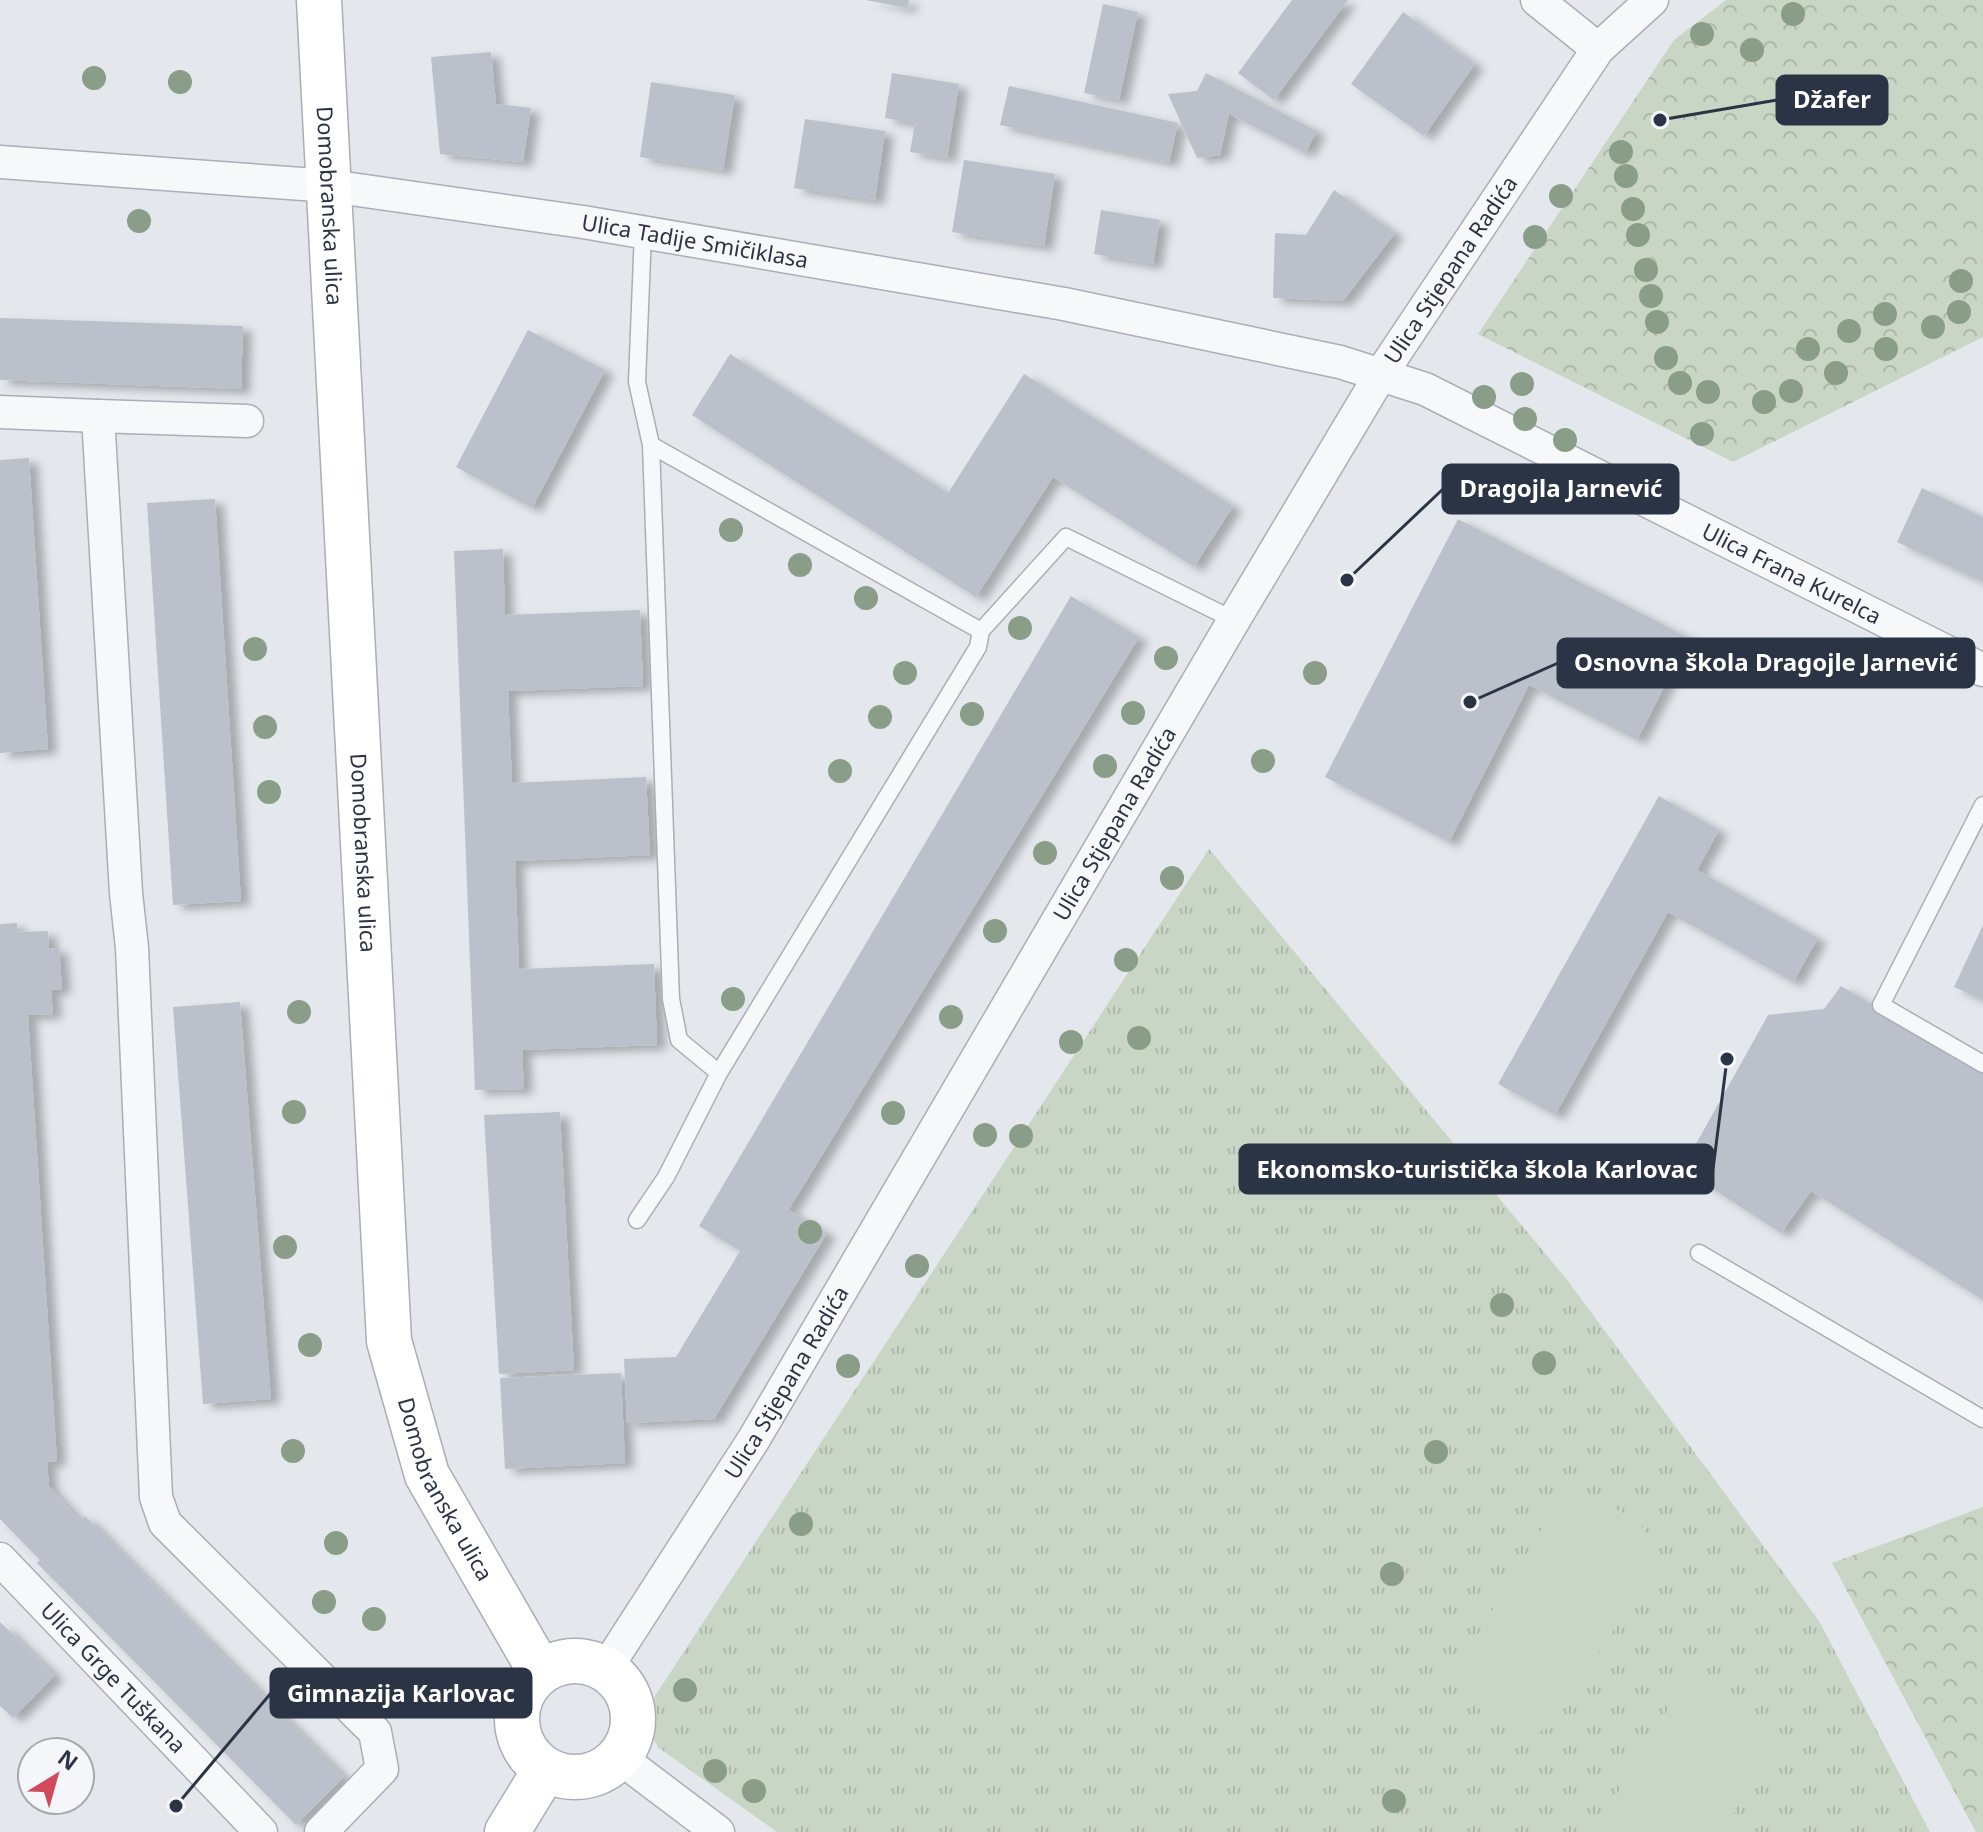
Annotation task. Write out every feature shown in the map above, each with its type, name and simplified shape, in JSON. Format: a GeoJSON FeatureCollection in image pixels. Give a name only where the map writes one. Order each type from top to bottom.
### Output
{"type":"FeatureCollection","features":[{"type":"Feature","properties":{"kind":"main road","name":"Domobranska ulica"},"geometry":{"type":"LineString","coordinates":[[319,0],[389,1341],[427,1475],[540,1671]]}},
{"type":"Feature","properties":{"kind":"main road"},"geometry":{"type":"LineString","coordinates":[[577,1660],[596,1664],[605,1670],[625,1688],[632,1706],[633,1725],[620,1758],[602,1771],[584,1777],[565,1777],[545,1770],[530,1758],[520,1741],[516,1722],[518,1703],[526,1685],[540,1671],[558,1663],[577,1660]]}},
{"type":"Feature","properties":{"kind":"main road"},"geometry":{"type":"LineString","coordinates":[[507,1832],[545,1770]]}},
{"type":"Feature","properties":{"kind":"street"},"geometry":{"type":"LineString","coordinates":[[1537,0],[1598,49]]}},
{"type":"Feature","properties":{"kind":"street","name":"Ulica Stjepana Radića"},"geometry":{"type":"LineString","coordinates":[[605,1670],[754,1439],[1381,374],[1598,49],[1652,0]]}},
{"type":"Feature","properties":{"kind":"street","name":"Ulica Tadije Smičiklasa"},"geometry":{"type":"LineString","coordinates":[[0,162],[330,186],[643,232],[1064,304],[1340,362],[1381,374]]}},
{"type":"Feature","properties":{"kind":"street","name":"Ulica Frana Kurelca"},"geometry":{"type":"LineString","coordinates":[[1381,374],[1425,389],[1983,670]]}},
{"type":"Feature","properties":{"kind":"street"},"geometry":{"type":"LineString","coordinates":[[0,412],[247,421]]}},
{"type":"Feature","properties":{"kind":"street"},"geometry":{"type":"LineString","coordinates":[[98,416],[126,893],[132,948],[156,1497],[165,1523],[375,1732],[382,1769],[321,1832]]}},
{"type":"Feature","properties":{"kind":"street","name":"Ulica Grge Tuškana"},"geometry":{"type":"LineString","coordinates":[[0,1559],[261,1832]]}},
{"type":"Feature","properties":{"kind":"street"},"geometry":{"type":"LineString","coordinates":[[620,1758],[691,1823],[718,1832]]}},
{"type":"Feature","properties":{"kind":"lane"},"geometry":{"type":"LineString","coordinates":[[643,232],[637,382],[651,445],[671,999],[679,1040],[719,1073]]}},
{"type":"Feature","properties":{"kind":"lane"},"geometry":{"type":"LineString","coordinates":[[651,445],[981,631]]}},
{"type":"Feature","properties":{"kind":"lane"},"geometry":{"type":"LineString","coordinates":[[637,1220],[666,1177],[719,1073],[978,647],[981,631],[1066,537],[1234,620]]}},
{"type":"Feature","properties":{"kind":"lane"},"geometry":{"type":"LineString","coordinates":[[1983,805],[1881,1005],[1983,1064]]}},
{"type":"Feature","properties":{"kind":"lane"},"geometry":{"type":"LineString","coordinates":[[1699,1253],[1983,1419]]}},
{"type":"Feature","properties":{"kind":"green space"},"geometry":{"type":"Polygon","coordinates":[[[1726,0],[1983,0],[1983,337],[1733,462],[1478,334],[1674,40],[1726,0]]]}},
{"type":"Feature","properties":{"kind":"green space"},"geometry":{"type":"Polygon","coordinates":[[[1209,849],[1568,1281],[1819,1621],[1930,1832],[777,1832],[659,1748],[648,1723],[655,1696],[1209,849]]]}},
{"type":"Feature","properties":{"kind":"green space"},"geometry":{"type":"Polygon","coordinates":[[[1587,1496],[1628,1516],[1646,1531],[1654,1550],[1652,1570],[1552,1726],[1532,1733],[1520,1733],[1488,1715],[1465,1696],[1459,1676],[1462,1660],[1554,1509],[1567,1499],[1587,1496]]]}},
{"type":"Feature","properties":{"kind":"green space"},"geometry":{"type":"Polygon","coordinates":[[[1983,1507],[1983,1832],[1976,1832],[1832,1563],[1983,1507]]]}},
{"type":"Feature","properties":{"kind":"green space"},"geometry":{"type":"Polygon","coordinates":[[[1688,1676],[1782,1733],[1722,1832],[1594,1832],[1688,1676]]]}},
{"type":"Feature","properties":{"kind":"building"},"geometry":{"type":"Polygon","coordinates":[[[866,0],[909,0],[908,8],[866,0]]]}},
{"type":"Feature","properties":{"kind":"building"},"geometry":{"type":"Polygon","coordinates":[[[1292,0],[1348,0],[1274,100],[1238,73],[1292,0]]]}},
{"type":"Feature","properties":{"kind":"building"},"geometry":{"type":"Polygon","coordinates":[[[1103,4],[1138,12],[1119,100],[1084,93],[1103,4]]]}},
{"type":"Feature","properties":{"kind":"building"},"geometry":{"type":"Polygon","coordinates":[[[1403,12],[1475,64],[1424,136],[1351,84],[1403,12]]]}},
{"type":"Feature","properties":{"kind":"building"},"geometry":{"type":"Polygon","coordinates":[[[491,52],[496,104],[531,108],[523,162],[440,154],[431,57],[491,52]]]}},
{"type":"Feature","properties":{"kind":"building"},"geometry":{"type":"Polygon","coordinates":[[[892,73],[959,84],[947,158],[910,152],[915,123],[885,118],[892,73]]]}},
{"type":"Feature","properties":{"kind":"building"},"geometry":{"type":"Polygon","coordinates":[[[1206,73],[1317,131],[1305,153],[1229,114],[1220,155],[1197,158],[1168,94],[1197,91],[1206,73]]]}},
{"type":"Feature","properties":{"kind":"building"},"geometry":{"type":"Polygon","coordinates":[[[651,82],[735,95],[723,170],[640,157],[651,82]]]}},
{"type":"Feature","properties":{"kind":"building"},"geometry":{"type":"Polygon","coordinates":[[[1009,86],[1178,123],[1169,162],[1000,125],[1009,86]]]}},
{"type":"Feature","properties":{"kind":"building"},"geometry":{"type":"Polygon","coordinates":[[[805,119],[885,131],[875,200],[794,188],[805,119]]]}},
{"type":"Feature","properties":{"kind":"building"},"geometry":{"type":"Polygon","coordinates":[[[964,160],[1055,174],[1044,246],[952,232],[964,160]]]}},
{"type":"Feature","properties":{"kind":"building"},"geometry":{"type":"Polygon","coordinates":[[[1334,190],[1395,233],[1343,301],[1273,298],[1275,233],[1306,235],[1334,190]]]}},
{"type":"Feature","properties":{"kind":"building"},"geometry":{"type":"Polygon","coordinates":[[[1101,210],[1160,220],[1153,264],[1094,254],[1101,210]]]}},
{"type":"Feature","properties":{"kind":"building"},"geometry":{"type":"Polygon","coordinates":[[[0,318],[243,326],[241,389],[0,380],[0,318]]]}},
{"type":"Feature","properties":{"kind":"building"},"geometry":{"type":"Polygon","coordinates":[[[528,330],[605,370],[532,508],[456,467],[528,330]]]}},
{"type":"Feature","properties":{"kind":"building"},"geometry":{"type":"Polygon","coordinates":[[[730,354],[948,493],[1024,374],[1233,506],[1194,567],[1053,477],[976,597],[692,415],[730,354]]]}},
{"type":"Feature","properties":{"kind":"building"},"geometry":{"type":"Polygon","coordinates":[[[29,458],[48,749],[0,753],[0,460],[29,458]]]}},
{"type":"Feature","properties":{"kind":"building"},"geometry":{"type":"Polygon","coordinates":[[[1922,488],[1983,517],[1983,582],[1897,542],[1922,488]]]}},
{"type":"Feature","properties":{"kind":"building"},"geometry":{"type":"Polygon","coordinates":[[[215,499],[241,901],[173,905],[147,503],[215,499]]]}},
{"type":"Feature","properties":{"kind":"building"},"geometry":{"type":"Polygon","coordinates":[[[1458,519],[1689,638],[1637,740],[1529,685],[1449,842],[1325,777],[1458,519]]]}},
{"type":"Feature","properties":{"kind":"building"},"geometry":{"type":"Polygon","coordinates":[[[503,549],[505,615],[640,610],[643,686],[508,691],[512,783],[646,777],[650,855],[515,861],[519,969],[654,964],[657,1045],[522,1050],[524,1089],[475,1090],[454,551],[503,549]]]}},
{"type":"Feature","properties":{"kind":"building"},"geometry":{"type":"Polygon","coordinates":[[[1071,596],[1139,637],[789,1209],[767,1197],[827,1233],[714,1419],[627,1423],[624,1359],[676,1357],[740,1251],[699,1226],[1071,596]]]}},
{"type":"Feature","properties":{"kind":"building"},"geometry":{"type":"Polygon","coordinates":[[[1659,796],[1719,830],[1697,870],[1818,938],[1793,982],[1668,912],[1555,1115],[1498,1084],[1659,796]]]}},
{"type":"Feature","properties":{"kind":"building"},"geometry":{"type":"Polygon","coordinates":[[[17,923],[17,932],[48,931],[49,949],[59,948],[62,989],[51,990],[53,1014],[28,1015],[57,1461],[47,1462],[49,1486],[80,1521],[85,1516],[344,1777],[296,1825],[37,1563],[40,1560],[0,1519],[0,924],[17,923]]]}},
{"type":"Feature","properties":{"kind":"building"},"geometry":{"type":"Polygon","coordinates":[[[1983,925],[1983,1000],[1954,987],[1983,925]]]}},
{"type":"Feature","properties":{"kind":"building"},"geometry":{"type":"Polygon","coordinates":[[[1841,986],[1983,1070],[1983,1300],[1811,1191],[1781,1233],[1682,1169],[1768,1015],[1824,1009],[1841,986]]]}},
{"type":"Feature","properties":{"kind":"building"},"geometry":{"type":"Polygon","coordinates":[[[240,1002],[271,1399],[203,1404],[173,1007],[240,1002]]]}},
{"type":"Feature","properties":{"kind":"building"},"geometry":{"type":"Polygon","coordinates":[[[560,1112],[574,1370],[499,1374],[484,1115],[560,1112]]]}},
{"type":"Feature","properties":{"kind":"building"},"geometry":{"type":"Polygon","coordinates":[[[621,1373],[625,1463],[505,1469],[500,1378],[621,1373]]]}},
{"type":"Feature","properties":{"kind":"building"},"geometry":{"type":"Polygon","coordinates":[[[0,1622],[55,1675],[13,1718],[0,1706],[0,1622]]]}},
{"type":"Feature","properties":{"kind":"place","name":"Džafer"},"geometry":{"type":"Point","coordinates":[1660,120]}},
{"type":"Feature","properties":{"kind":"place","name":"Dragojla Jarnević"},"geometry":{"type":"Point","coordinates":[1347,580]}},
{"type":"Feature","properties":{"kind":"place","name":"Osnovna škola Dragojle Jarnević"},"geometry":{"type":"Point","coordinates":[1470,702]}},
{"type":"Feature","properties":{"kind":"place","name":"Ekonomsko-turistička škola Karlovac"},"geometry":{"type":"Point","coordinates":[1727,1059]}},
{"type":"Feature","properties":{"kind":"place","name":"Gimnazija Karlovac"},"geometry":{"type":"Point","coordinates":[176,1806]}}]}
